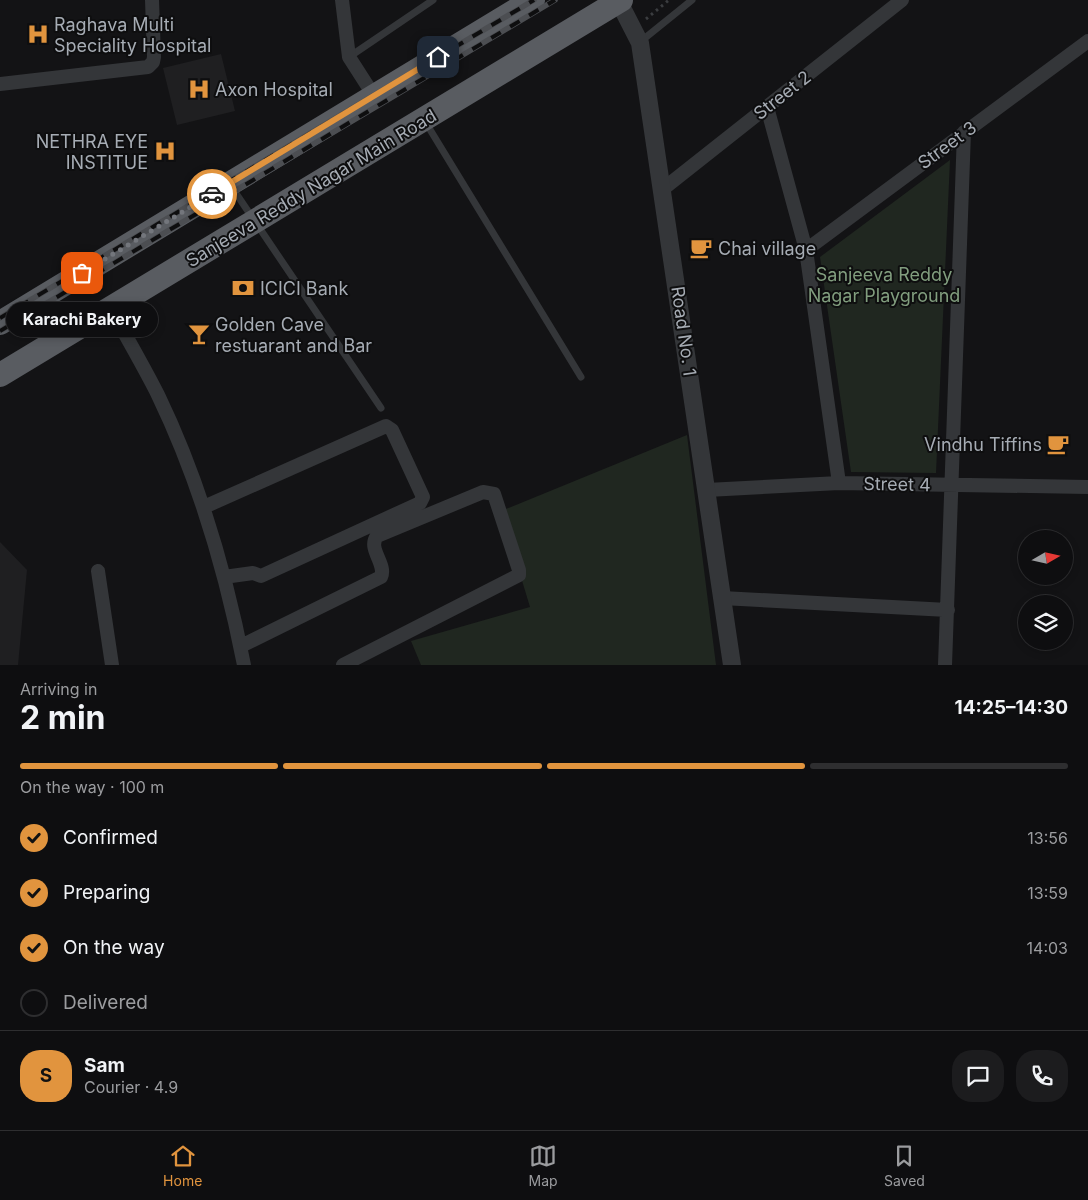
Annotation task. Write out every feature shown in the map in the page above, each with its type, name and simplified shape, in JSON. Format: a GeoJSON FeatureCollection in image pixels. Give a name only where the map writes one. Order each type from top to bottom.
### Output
{"type":"FeatureCollection","features":[{"type":"Feature","properties":{"kind":"highway"},"geometry":{"type":"LineString","coordinates":[[0,323],[533,0]]}},
{"type":"Feature","properties":{"kind":"highway","name":"Sanjeeva Reddy Nagar Main Road"},"geometry":{"type":"LineString","coordinates":[[0,375],[255,219],[424,120],[620,1]]}},
{"type":"Feature","properties":{"kind":"street"},"geometry":{"type":"LineString","coordinates":[[0,84],[148,67],[153,62],[154,57],[152,0]]}},
{"type":"Feature","properties":{"kind":"street"},"geometry":{"type":"LineString","coordinates":[[342,0],[349,57],[374,96]]}},
{"type":"Feature","properties":{"kind":"street","name":"Street 2"},"geometry":{"type":"LineString","coordinates":[[663,189],[902,0]]}},
{"type":"Feature","properties":{"kind":"street","name":"Road No. 1"},"geometry":{"type":"LineString","coordinates":[[620,1],[637,36],[663,189],[732,665]]}},
{"type":"Feature","properties":{"kind":"street","name":"Street 3"},"geometry":{"type":"LineString","coordinates":[[806,250],[1088,40]]}},
{"type":"Feature","properties":{"kind":"street"},"geometry":{"type":"LineString","coordinates":[[767,107],[806,250],[839,484]]}},
{"type":"Feature","properties":{"kind":"street"},"geometry":{"type":"LineString","coordinates":[[945,665],[964,132]]}},
{"type":"Feature","properties":{"kind":"street"},"geometry":{"type":"LineString","coordinates":[[110,308],[158,395],[204,508],[224,577],[244,665]]}},
{"type":"Feature","properties":{"kind":"street"},"geometry":{"type":"LineString","coordinates":[[204,508],[386,426],[392,430],[423,497],[420,503],[261,576],[253,574],[224,577]]}},
{"type":"Feature","properties":{"kind":"street","name":"Street 4"},"geometry":{"type":"LineString","coordinates":[[706,490],[839,484],[1088,487]]}},
{"type":"Feature","properties":{"kind":"street"},"geometry":{"type":"LineString","coordinates":[[241,646],[254,642],[381,577],[383,571],[374,546],[377,536],[483,492],[494,494],[519,575],[343,665]]}},
{"type":"Feature","properties":{"kind":"street"},"geometry":{"type":"LineString","coordinates":[[98,571],[112,665]]}},
{"type":"Feature","properties":{"kind":"street"},"geometry":{"type":"LineString","coordinates":[[722,598],[948,610]]}},
{"type":"Feature","properties":{"kind":"lane"},"geometry":{"type":"LineString","coordinates":[[349,57],[433,0]]}},
{"type":"Feature","properties":{"kind":"lane"},"geometry":{"type":"LineString","coordinates":[[637,36],[692,0]]}},
{"type":"Feature","properties":{"kind":"lane"},"geometry":{"type":"LineString","coordinates":[[424,120],[581,377]]}},
{"type":"Feature","properties":{"kind":"lane"},"geometry":{"type":"LineString","coordinates":[[230,183],[381,408]]}},
{"type":"Feature","properties":{"kind":"path"},"geometry":{"type":"LineString","coordinates":[[637,36],[669,0]]}},
{"type":"Feature","properties":{"kind":"shaded area","name":"Axon Hospital"},"geometry":{"type":"Polygon","coordinates":[[[221,54],[235,111],[177,125],[163,68],[221,54]]]}},
{"type":"Feature","properties":{"kind":"shaded area"},"geometry":{"type":"Polygon","coordinates":[[[0,542],[27,570],[18,665],[0,665],[0,542]]]}},
{"type":"Feature","properties":{"kind":"green space","name":"Sanjeeva Reddy Nagar Playground"},"geometry":{"type":"Polygon","coordinates":[[[950,160],[936,473],[851,472],[820,257],[950,160]]]}},
{"type":"Feature","properties":{"kind":"green space"},"geometry":{"type":"Polygon","coordinates":[[[687,435],[716,665],[421,665],[411,641],[530,607],[501,511],[687,435]]]}},
{"type":"Feature","properties":{"kind":"railway"},"geometry":{"type":"LineString","coordinates":[[0,318],[534,0]]}},
{"type":"Feature","properties":{"kind":"railway"},"geometry":{"type":"LineString","coordinates":[[0,331],[555,0]]}},
{"type":"Feature","properties":{"kind":"way so far"},"geometry":{"type":"LineString","coordinates":[[82,273],[212,194]]}},
{"type":"Feature","properties":{"kind":"place","name":"Raghava Multi Speciality Hospital"},"geometry":{"type":"Point","coordinates":[38,34]}},
{"type":"Feature","properties":{"kind":"place","name":"Axon Hospital"},"geometry":{"type":"Point","coordinates":[199,89]}},
{"type":"Feature","properties":{"kind":"place","name":"NETHRA EYE INSTITUE"},"geometry":{"type":"Point","coordinates":[165,151]}},
{"type":"Feature","properties":{"kind":"place","name":"Chai village"},"geometry":{"type":"Point","coordinates":[701,248]}},
{"type":"Feature","properties":{"kind":"place","name":"Karachi Bakery"},"geometry":{"type":"Point","coordinates":[82,273]}},
{"type":"Feature","properties":{"kind":"place","name":"ICICI Bank"},"geometry":{"type":"Point","coordinates":[243,288]}},
{"type":"Feature","properties":{"kind":"place","name":"Golden Cave restuarant and Bar"},"geometry":{"type":"Point","coordinates":[199,334]}},
{"type":"Feature","properties":{"kind":"place","name":"Vindhu Tiffins"},"geometry":{"type":"Point","coordinates":[1058,444]}},
{"type":"Feature","properties":{"kind":"route"},"geometry":{"type":"LineString","coordinates":[[212,194],[438,57]]}}]}
